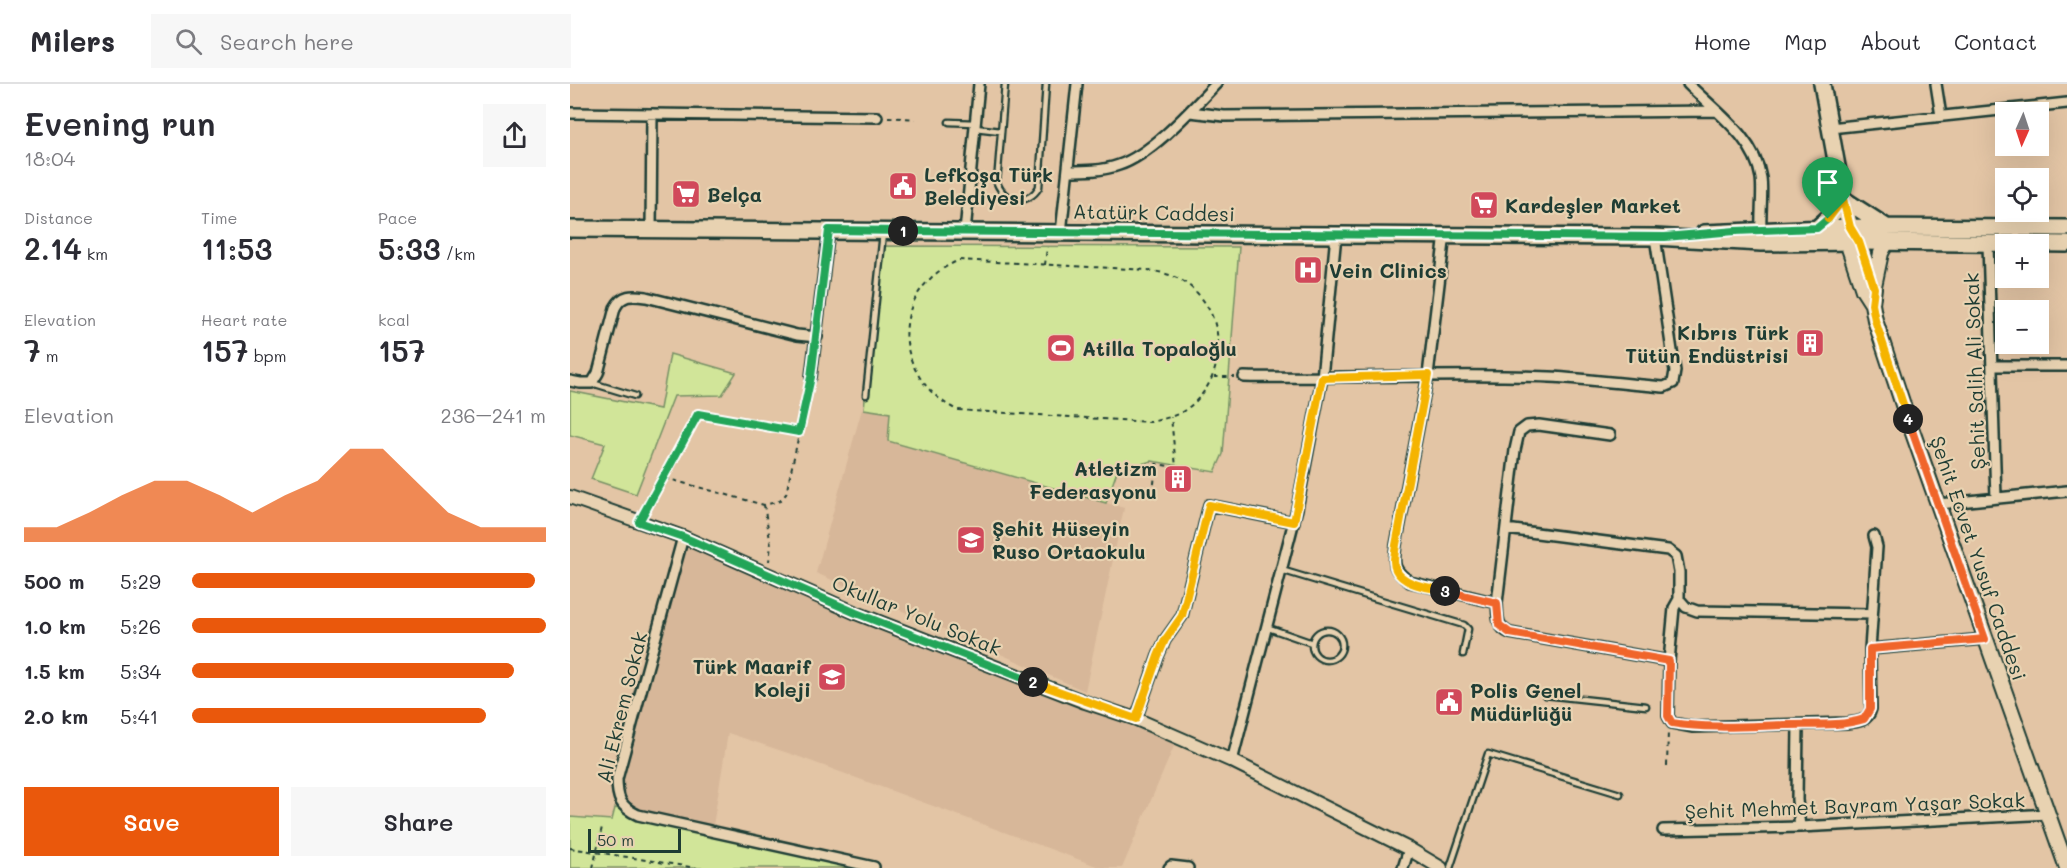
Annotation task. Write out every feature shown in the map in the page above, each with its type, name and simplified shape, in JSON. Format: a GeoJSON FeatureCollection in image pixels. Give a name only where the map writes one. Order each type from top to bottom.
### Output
{"type":"FeatureCollection","features":[{"type":"Feature","properties":{"kind":"main road","name":"Şehit Ecvet Yusuf Caddesi"},"geometry":{"type":"LineString","coordinates":[[1822,84],[1852,237],[1856,270],[1863,290],[1872,304],[1875,320],[1903,405],[2067,868]]}},
{"type":"Feature","properties":{"kind":"main road"},"geometry":{"type":"LineString","coordinates":[[1856,270],[1845,257],[1814,235],[1836,211],[1843,199],[1887,235],[1881,253],[1872,304]]}},
{"type":"Feature","properties":{"kind":"main road","name":"Atatürk Caddesi"},"geometry":{"type":"LineString","coordinates":[[1660,237],[1761,230],[1852,237],[2067,228]]}},
{"type":"Feature","properties":{"kind":"main road","name":"Atatürk Caddesi"},"geometry":{"type":"LineString","coordinates":[[570,229],[1445,234],[1660,237],[1738,243],[1814,235]]}},
{"type":"Feature","properties":{"kind":"main road","name":"Atatürk Caddesi"},"geometry":{"type":"LineString","coordinates":[[1887,235],[1988,244],[2067,244]]}},
{"type":"Feature","properties":{"kind":"main road"},"geometry":{"type":"LineString","coordinates":[[1852,237],[1874,288]]}},
{"type":"Feature","properties":{"kind":"street"},"geometry":{"type":"LineString","coordinates":[[965,232],[979,84]]}},
{"type":"Feature","properties":{"kind":"street"},"geometry":{"type":"LineString","coordinates":[[1055,232],[1068,171],[1077,84]]}},
{"type":"Feature","properties":{"kind":"street"},"geometry":{"type":"LineString","coordinates":[[1068,171],[1100,170],[1130,161],[1190,112],[1216,84]]}},
{"type":"Feature","properties":{"kind":"street"},"geometry":{"type":"LineString","coordinates":[[1688,84],[1736,130],[1748,147],[1761,180],[1761,230]]}},
{"type":"Feature","properties":{"kind":"street"},"geometry":{"type":"LineString","coordinates":[[1936,84],[1941,116]]}},
{"type":"Feature","properties":{"kind":"street"},"geometry":{"type":"LineString","coordinates":[[1830,128],[2067,103]]}},
{"type":"Feature","properties":{"kind":"street"},"geometry":{"type":"LineString","coordinates":[[1190,112],[1224,116],[1716,111]]}},
{"type":"Feature","properties":{"kind":"street"},"geometry":{"type":"LineString","coordinates":[[570,113],[877,117]]}},
{"type":"Feature","properties":{"kind":"street"},"geometry":{"type":"LineString","coordinates":[[651,230],[652,114]]}},
{"type":"Feature","properties":{"kind":"street"},"geometry":{"type":"LineString","coordinates":[[811,377],[829,230]]}},
{"type":"Feature","properties":{"kind":"street"},"geometry":{"type":"LineString","coordinates":[[1445,234],[1428,375],[1394,564],[1396,570],[1410,582],[1497,603]]}},
{"type":"Feature","properties":{"kind":"street"},"geometry":{"type":"LineString","coordinates":[[1232,761],[1294,522],[1322,378],[1336,235]]}},
{"type":"Feature","properties":{"kind":"street"},"geometry":{"type":"LineString","coordinates":[[1244,378],[1428,375],[1552,377],[1664,387],[1672,383],[1675,371],[1660,237]]}},
{"type":"Feature","properties":{"kind":"street","name":"Şehit Salih Ali Sokak"},"geometry":{"type":"LineString","coordinates":[[1988,244],[1996,498]]}},
{"type":"Feature","properties":{"kind":"street"},"geometry":{"type":"LineString","coordinates":[[570,381],[592,382],[598,373],[615,308],[626,296],[646,297],[797,335],[817,337]]}},
{"type":"Feature","properties":{"kind":"street"},"geometry":{"type":"LineString","coordinates":[[1993,366],[2067,366]]}},
{"type":"Feature","properties":{"kind":"street"},"geometry":{"type":"LineString","coordinates":[[1610,435],[1539,425],[1527,426],[1519,432],[1497,603],[1499,625],[1510,633],[1669,661]]}},
{"type":"Feature","properties":{"kind":"street"},"geometry":{"type":"LineString","coordinates":[[1939,504],[2067,491]]}},
{"type":"Feature","properties":{"kind":"street","name":"Okullar Yolu Sokak"},"geometry":{"type":"LineString","coordinates":[[570,497],[683,537],[856,613],[1074,698],[1136,719],[1232,761],[1409,849],[1441,868]]}},
{"type":"Feature","properties":{"kind":"street"},"geometry":{"type":"LineString","coordinates":[[1136,719],[1165,640],[1182,616],[1209,505],[1294,522]]}},
{"type":"Feature","properties":{"kind":"street"},"geometry":{"type":"LineString","coordinates":[[1506,529],[1668,550],[1676,556],[1679,598],[1674,608],[1669,661],[1668,716],[1672,723],[1693,727],[1847,723],[1864,719],[1870,709],[1871,614],[1877,547],[1874,536]]}},
{"type":"Feature","properties":{"kind":"street","name":"Ali Ekrem Sokak"},"geometry":{"type":"LineString","coordinates":[[683,537],[617,779],[618,799],[622,807],[638,815],[874,867]]}},
{"type":"Feature","properties":{"kind":"street"},"geometry":{"type":"LineString","coordinates":[[1679,598],[1686,607],[1696,611],[1871,614]]}},
{"type":"Feature","properties":{"kind":"street"},"geometry":{"type":"LineString","coordinates":[[1870,649],[1985,639]]}},
{"type":"Feature","properties":{"kind":"street"},"geometry":{"type":"LineString","coordinates":[[1798,725],[1797,800],[1800,827]]}},
{"type":"Feature","properties":{"kind":"street","name":"Şehit Mehmet Bayram Yaşar Sokak"},"geometry":{"type":"LineString","coordinates":[[1663,830],[1800,827],[2049,814]]}},
{"type":"Feature","properties":{"kind":"street"},"geometry":{"type":"LineString","coordinates":[[1403,868],[1409,849]]}},
{"type":"Feature","properties":{"kind":"street"},"geometry":{"type":"LineString","coordinates":[[1170,867],[1188,868]]}},
{"type":"Feature","properties":{"kind":"lane"},"geometry":{"type":"LineString","coordinates":[[1005,84],[996,177],[999,189],[1010,199],[1015,200],[1027,199],[1037,190],[1040,181],[1046,84]]}},
{"type":"Feature","properties":{"kind":"lane"},"geometry":{"type":"LineString","coordinates":[[949,122],[1001,130]]}},
{"type":"Feature","properties":{"kind":"lane"},"geometry":{"type":"LineString","coordinates":[[866,394],[884,231]]}},
{"type":"Feature","properties":{"kind":"lane"},"geometry":{"type":"LineString","coordinates":[[592,382],[635,396]]}},
{"type":"Feature","properties":{"kind":"lane"},"geometry":{"type":"LineString","coordinates":[[1281,570],[1464,625],[1468,629],[1462,654]]}},
{"type":"Feature","properties":{"kind":"lane"},"geometry":{"type":"LineString","coordinates":[[1266,627],[1312,643]]}},
{"type":"Feature","properties":{"kind":"lane"},"geometry":{"type":"LineString","coordinates":[[1325,630],[1334,632],[1340,639],[1341,648],[1336,657],[1326,660],[1317,656],[1312,643],[1316,634],[1325,630]]}},
{"type":"Feature","properties":{"kind":"lane"},"geometry":{"type":"LineString","coordinates":[[1545,695],[1646,706]]}},
{"type":"Feature","properties":{"kind":"lane"},"geometry":{"type":"LineString","coordinates":[[1450,868],[1488,754],[1620,794]]}},
{"type":"Feature","properties":{"kind":"path"},"geometry":{"type":"LineString","coordinates":[[877,117],[916,120]]}},
{"type":"Feature","properties":{"kind":"path"},"geometry":{"type":"LineString","coordinates":[[1045,266],[1055,232]]}},
{"type":"Feature","properties":{"kind":"path"},"geometry":{"type":"LineString","coordinates":[[959,260],[1149,270],[1179,279],[1192,288],[1203,300],[1215,320],[1219,336],[1219,357],[1213,377],[1199,398],[1185,410],[1171,417],[1150,422],[957,410],[945,404],[918,377],[908,352],[906,331],[911,308],[920,291],[931,278],[959,260]]}},
{"type":"Feature","properties":{"kind":"path"},"geometry":{"type":"LineString","coordinates":[[665,478],[764,505],[780,501],[786,494],[811,377]]}},
{"type":"Feature","properties":{"kind":"path"},"geometry":{"type":"LineString","coordinates":[[1213,377],[1244,378]]}},
{"type":"Feature","properties":{"kind":"path"},"geometry":{"type":"LineString","coordinates":[[639,522],[698,414],[799,432]]}},
{"type":"Feature","properties":{"kind":"path"},"geometry":{"type":"LineString","coordinates":[[1153,493],[1156,464],[1176,467],[1171,417]]}},
{"type":"Feature","properties":{"kind":"path"},"geometry":{"type":"LineString","coordinates":[[764,505],[771,545],[770,559]]}},
{"type":"Feature","properties":{"kind":"path"},"geometry":{"type":"LineString","coordinates":[[1666,766],[1667,732],[1672,723]]}},
{"type":"Feature","properties":{"kind":"path"},"geometry":{"type":"LineString","coordinates":[[593,868],[602,827]]}},
{"type":"Feature","properties":{"kind":"path"},"geometry":{"type":"LineString","coordinates":[[570,848],[697,868]]}},
{"type":"Feature","properties":{"kind":"shaded area","name":"Şehit Hüseyin Ruso Ortaokulu"},"geometry":{"type":"Polygon","coordinates":[[[862,409],[891,413],[888,441],[1124,508],[1085,691],[816,573],[862,409]]]}},
{"type":"Feature","properties":{"kind":"shaded area","name":"Türk Maarif Koleji"},"geometry":{"type":"Polygon","coordinates":[[[687,546],[764,572],[856,613],[1175,744],[1122,868],[1102,868],[728,733],[712,832],[615,808],[687,546]]]}},
{"type":"Feature","properties":{"kind":"green space"},"geometry":{"type":"Polygon","coordinates":[[[880,246],[1239,247],[1223,454],[1215,472],[1148,462],[1117,471],[1106,503],[888,441],[890,413],[864,409],[880,246]]]}},
{"type":"Feature","properties":{"kind":"green space"},"geometry":{"type":"Polygon","coordinates":[[[670,354],[736,373],[722,395],[674,396],[636,494],[591,479],[605,444],[570,435],[570,391],[660,409],[670,354]]]}},
{"type":"Feature","properties":{"kind":"green space"},"geometry":{"type":"Polygon","coordinates":[[[615,808],[868,868],[570,868],[570,817],[612,820],[615,808]]]}},
{"type":"Feature","properties":{"kind":"place","name":"Lefkoşa Türk Belediyesi"},"geometry":{"type":"Point","coordinates":[903,186]}},
{"type":"Feature","properties":{"kind":"place","name":"Belça"},"geometry":{"type":"Point","coordinates":[686,194]}},
{"type":"Feature","properties":{"kind":"place","name":"Kardeşler Market"},"geometry":{"type":"Point","coordinates":[1484,205]}},
{"type":"Feature","properties":{"kind":"place","name":"Vein Clinics"},"geometry":{"type":"Point","coordinates":[1308,270]}},
{"type":"Feature","properties":{"kind":"place","name":"Kıbrıs Türk Tütün Endüstrisi"},"geometry":{"type":"Point","coordinates":[1810,343]}},
{"type":"Feature","properties":{"kind":"place","name":"Atilla Topaloğlu"},"geometry":{"type":"Point","coordinates":[1061,348]}},
{"type":"Feature","properties":{"kind":"place","name":"Atletizm Federasyonu"},"geometry":{"type":"Point","coordinates":[1178,479]}},
{"type":"Feature","properties":{"kind":"place","name":"Şehit Hüseyin Ruso Ortaokulu"},"geometry":{"type":"Point","coordinates":[971,540]}},
{"type":"Feature","properties":{"kind":"place","name":"Türk Maarif Koleji"},"geometry":{"type":"Point","coordinates":[832,677]}},
{"type":"Feature","properties":{"kind":"place","name":"Polis Genel Müdürlüğü"},"geometry":{"type":"Point","coordinates":[1449,702]}},
{"type":"Feature","properties":{"kind":"route"},"geometry":{"type":"LineString","coordinates":[[1843,199],[1850,227],[1859,242],[1874,288],[1872,304],[1875,320],[1985,639],[1870,649],[1870,714],[1857,722],[1693,727],[1672,723],[1668,716],[1669,661],[1510,633],[1499,625],[1497,603],[1410,582],[1400,575],[1394,564],[1394,557],[1428,375],[1322,378],[1294,522],[1209,505],[1182,616],[1165,640],[1136,719],[1085,702],[856,613],[683,537],[639,522],[698,414],[799,432],[817,337],[829,230],[1665,237],[1711,232],[1817,228],[1828,219],[1843,199]]}}]}
